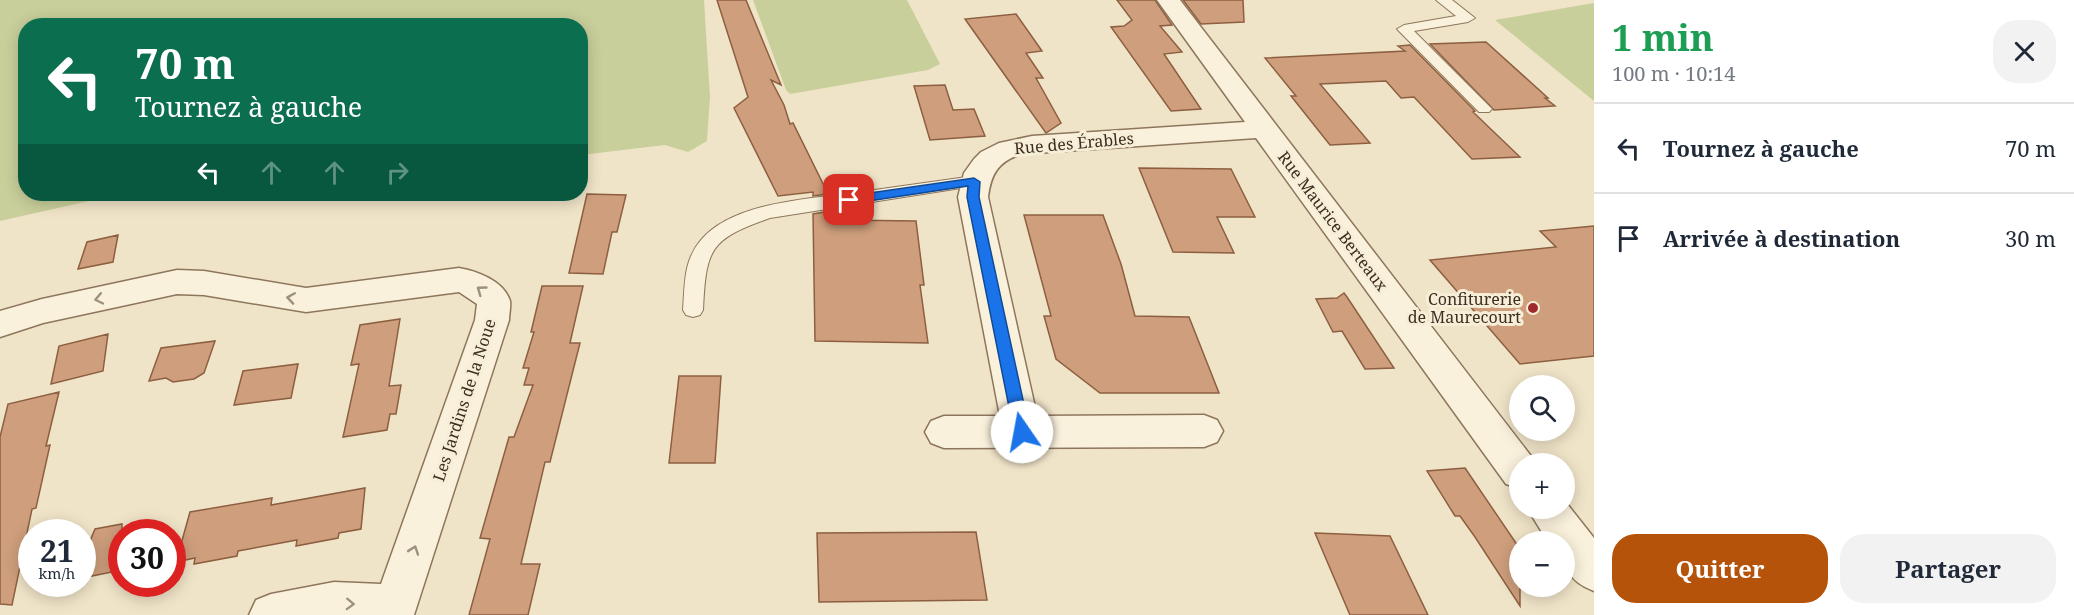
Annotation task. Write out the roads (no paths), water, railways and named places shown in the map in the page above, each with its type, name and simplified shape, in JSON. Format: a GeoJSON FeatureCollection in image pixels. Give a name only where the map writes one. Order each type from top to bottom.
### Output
{"type":"FeatureCollection","features":[{"type":"Feature","properties":{"kind":"street","name":"Rue Maurice Berteaux"},"geometry":{"type":"LineString","coordinates":[[1168,0],[1509,457]]}},
{"type":"Feature","properties":{"kind":"street","name":"Rue des Érables"},"geometry":{"type":"LineString","coordinates":[[974,182],[979,169],[990,158],[1008,148],[1021,145],[1264,129]]}},
{"type":"Feature","properties":{"kind":"street"},"geometry":{"type":"LineString","coordinates":[[974,182],[973,197],[1022,432]]}},
{"type":"Feature","properties":{"kind":"street","name":"Les Jardins de la Noue"},"geometry":{"type":"LineString","coordinates":[[0,324],[42,311],[177,282],[204,283],[306,300],[459,280],[467,281],[478,287],[494,302],[492,320],[394,610],[334,603],[271,615]]}},
{"type":"Feature","properties":{"kind":"street"},"geometry":{"type":"LineString","coordinates":[[944,432],[1203,431]]}},
{"type":"Feature","properties":{"kind":"street"},"geometry":{"type":"LineString","coordinates":[[1555,519],[1594,571]]}},
{"type":"Feature","properties":{"kind":"lane"},"geometry":{"type":"LineString","coordinates":[[1443,0],[1468,18],[1404,29],[1484,109]]}},
{"type":"Feature","properties":{"kind":"lane"},"geometry":{"type":"LineString","coordinates":[[693,310],[696,267],[702,250],[714,237],[736,223],[768,212],[974,182]]}},
{"type":"Feature","properties":{"kind":"place","name":"Confiturerie de Maurecourt"},"geometry":{"type":"Point","coordinates":[1533,308]}}]}
